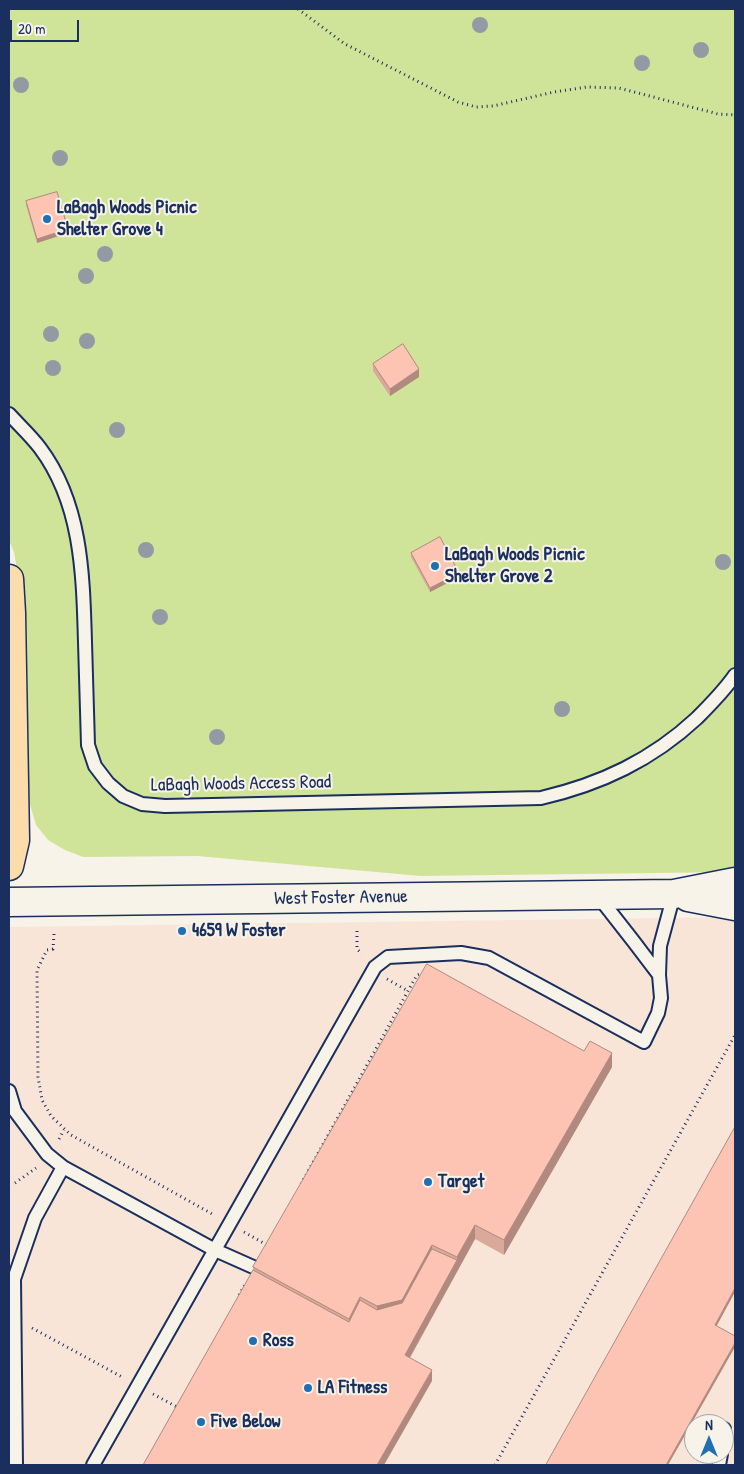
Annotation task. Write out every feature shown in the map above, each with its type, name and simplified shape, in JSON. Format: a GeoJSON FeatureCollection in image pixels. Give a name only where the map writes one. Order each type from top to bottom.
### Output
{"type":"FeatureCollection","features":[{"type":"Feature","properties":{"kind":"highway"},"geometry":{"type":"LineString","coordinates":[[9,579],[15,840],[9,866]]}},
{"type":"Feature","properties":{"kind":"main road","name":"West Foster Avenue"},"geometry":{"type":"LineString","coordinates":[[9,902],[674,894],[735,882]]}},
{"type":"Feature","properties":{"kind":"main road","name":"West Foster Avenue"},"geometry":{"type":"LineString","coordinates":[[674,894],[735,906]]}},
{"type":"Feature","properties":{"kind":"lane","name":"LaBagh Woods Access Road"},"geometry":{"type":"LineString","coordinates":[[9,414],[40,448],[53,470],[66,498],[76,529],[84,591],[88,745],[96,766],[108,782],[123,796],[142,804],[175,806],[541,798],[567,792],[598,781],[645,758],[677,736],[721,695],[735,675]]}},
{"type":"Feature","properties":{"kind":"lane"},"geometry":{"type":"LineString","coordinates":[[596,894],[659,975]]}},
{"type":"Feature","properties":{"kind":"lane"},"geometry":{"type":"LineString","coordinates":[[93,1465],[375,967],[388,957],[462,953],[490,958],[644,1042],[658,1013],[661,998],[659,975],[660,946],[674,894]]}},
{"type":"Feature","properties":{"kind":"lane"},"geometry":{"type":"LineString","coordinates":[[9,1091],[14,1111],[47,1154],[64,1167],[215,1250],[257,1269]]}},
{"type":"Feature","properties":{"kind":"lane"},"geometry":{"type":"LineString","coordinates":[[16,1465],[14,1280],[34,1218],[64,1167]]}},
{"type":"Feature","properties":{"kind":"path"},"geometry":{"type":"LineString","coordinates":[[298,9],[345,44],[458,102],[476,106],[493,106],[554,92],[587,87],[618,88],[718,114],[735,115]]}},
{"type":"Feature","properties":{"kind":"path"},"geometry":{"type":"LineString","coordinates":[[357,930],[357,948],[362,954]]}},
{"type":"Feature","properties":{"kind":"path"},"geometry":{"type":"LineString","coordinates":[[54,934],[53,949],[47,950],[37,970],[38,1077],[42,1100],[51,1116],[64,1130],[267,1245]]}},
{"type":"Feature","properties":{"kind":"path"},"geometry":{"type":"LineString","coordinates":[[300,1186],[417,975],[425,973]]}},
{"type":"Feature","properties":{"kind":"path"},"geometry":{"type":"LineString","coordinates":[[495,1465],[735,1036]]}},
{"type":"Feature","properties":{"kind":"path"},"geometry":{"type":"LineString","coordinates":[[59,1139],[64,1130]]}},
{"type":"Feature","properties":{"kind":"path"},"geometry":{"type":"LineString","coordinates":[[14,1183],[36,1168]]}},
{"type":"Feature","properties":{"kind":"path"},"geometry":{"type":"LineString","coordinates":[[236,1300],[257,1269],[272,1236]]}},
{"type":"Feature","properties":{"kind":"path"},"geometry":{"type":"LineString","coordinates":[[14,1328],[32,1328],[177,1407],[181,1399]]}},
{"type":"Feature","properties":{"kind":"shaded area"},"geometry":{"type":"Polygon","coordinates":[[[735,917],[735,1465],[9,1465],[9,927],[735,917]]]}},
{"type":"Feature","properties":{"kind":"green space"},"geometry":{"type":"Polygon","coordinates":[[[9,9],[735,9],[735,872],[421,876],[197,856],[83,857],[65,850],[48,840],[36,825],[29,801],[27,629],[14,552],[9,540],[9,9]]]}},
{"type":"Feature","properties":{"kind":"building","name":"LaBagh Woods Picnic Shelter Grove 4"},"geometry":{"type":"Polygon","coordinates":[[[57,192],[68,229],[37,239],[26,201],[57,192]]]}},
{"type":"Feature","properties":{"kind":"building"},"geometry":{"type":"Polygon","coordinates":[[[403,344],[419,369],[390,389],[373,364],[403,344]]]}},
{"type":"Feature","properties":{"kind":"building","name":"LaBagh Woods Picnic Shelter Grove 2"},"geometry":{"type":"Polygon","coordinates":[[[440,537],[459,573],[430,588],[411,553],[440,537]]]}},
{"type":"Feature","properties":{"kind":"building"},"geometry":{"type":"Polygon","coordinates":[[[427,964],[584,1051],[590,1041],[612,1053],[504,1240],[475,1225],[457,1257],[432,1245],[402,1300],[377,1306],[360,1297],[349,1319],[253,1267],[427,964]]]}},
{"type":"Feature","properties":{"kind":"building"},"geometry":{"type":"Polygon","coordinates":[[[735,1127],[735,1288],[715,1325],[735,1336],[735,1343],[695,1414],[684,1414],[684,1433],[666,1465],[546,1465],[735,1127]]]}},
{"type":"Feature","properties":{"kind":"building"},"geometry":{"type":"Polygon","coordinates":[[[432,1249],[457,1260],[405,1355],[432,1370],[377,1465],[143,1465],[253,1270],[349,1322],[360,1300],[377,1310],[402,1303],[432,1249]]]}},
{"type":"Feature","properties":{"kind":"place","name":"LaBagh Woods Picnic Shelter Grove 4"},"geometry":{"type":"Point","coordinates":[47,219]}},
{"type":"Feature","properties":{"kind":"place","name":"LaBagh Woods Picnic Shelter Grove 2"},"geometry":{"type":"Point","coordinates":[435,566]}},
{"type":"Feature","properties":{"kind":"place","name":"4659 W Foster"},"geometry":{"type":"Point","coordinates":[182,931]}},
{"type":"Feature","properties":{"kind":"place","name":"Target"},"geometry":{"type":"Point","coordinates":[428,1182]}},
{"type":"Feature","properties":{"kind":"place","name":"Ross"},"geometry":{"type":"Point","coordinates":[253,1341]}},
{"type":"Feature","properties":{"kind":"place","name":"LA Fitness"},"geometry":{"type":"Point","coordinates":[308,1388]}},
{"type":"Feature","properties":{"kind":"place","name":"Five Below"},"geometry":{"type":"Point","coordinates":[201,1422]}}]}
